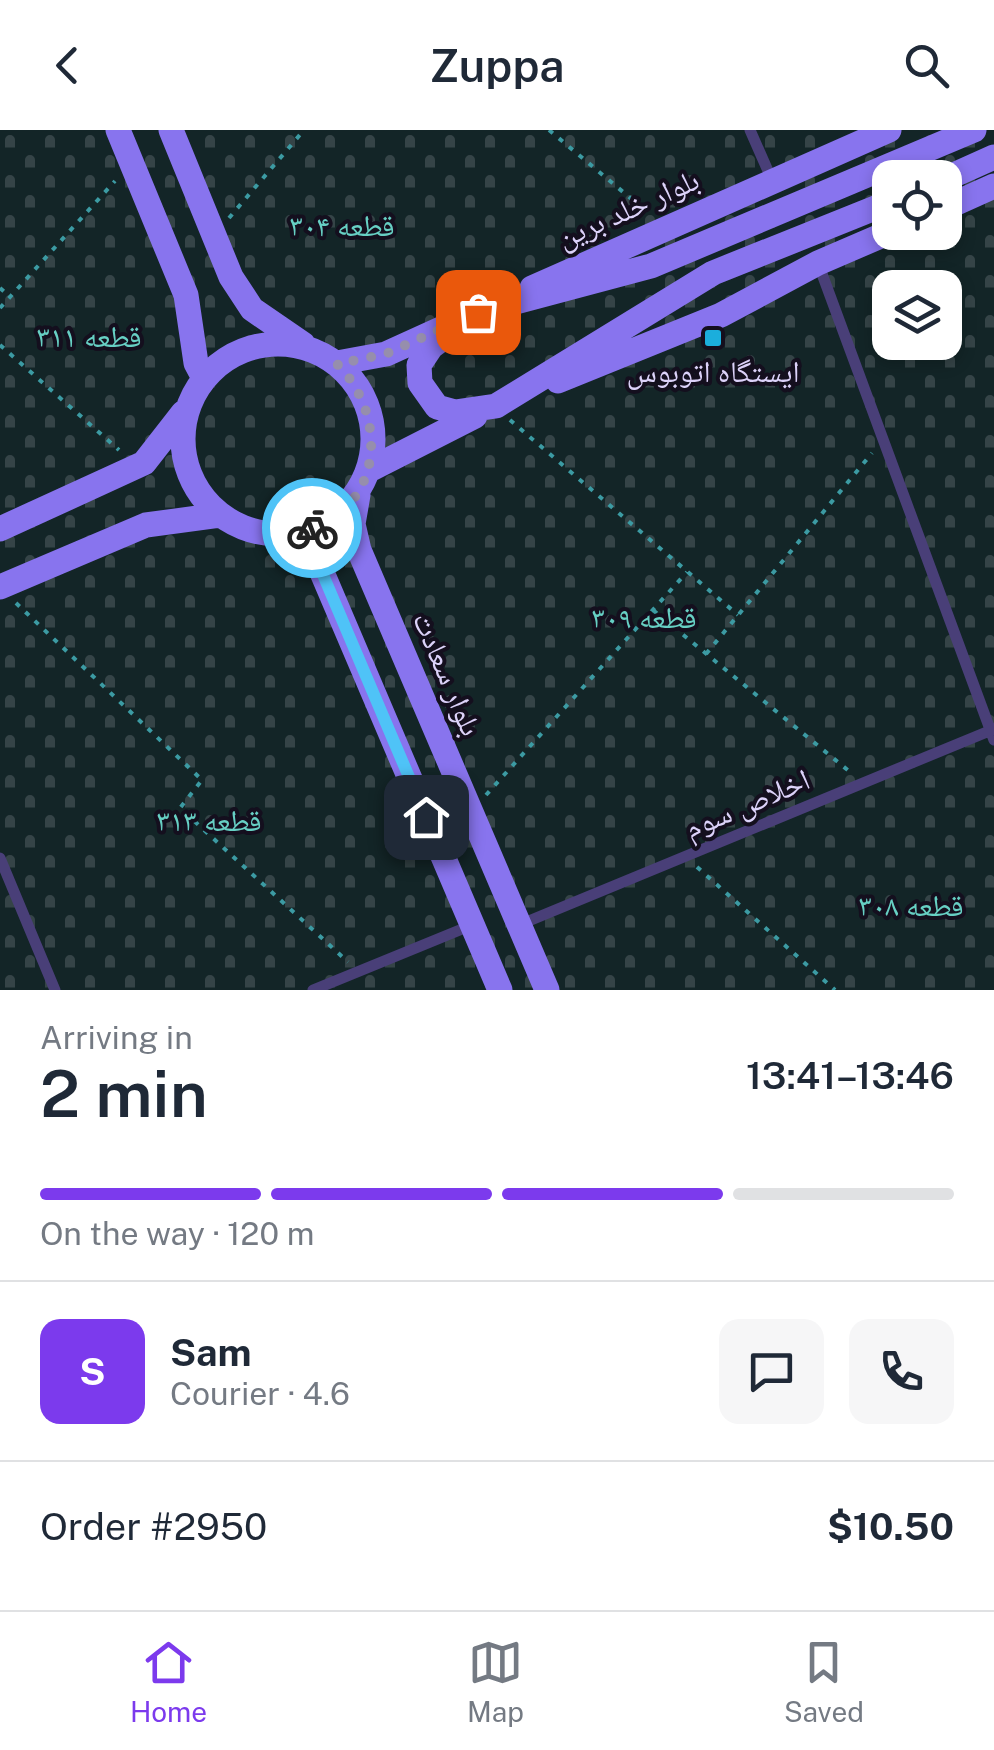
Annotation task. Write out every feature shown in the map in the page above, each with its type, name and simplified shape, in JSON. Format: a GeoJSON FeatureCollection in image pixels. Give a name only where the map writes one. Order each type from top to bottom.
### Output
{"type":"FeatureCollection","features":[{"type":"Feature","properties":{"kind":"street"},"geometry":{"type":"LineString","coordinates":[[118,130],[186,296],[196,363],[204,378]]}},
{"type":"Feature","properties":{"kind":"street"},"geometry":{"type":"LineString","coordinates":[[172,130],[230,276],[252,308],[278,330],[327,357],[354,380],[369,412],[373,446],[364,480]]}},
{"type":"Feature","properties":{"kind":"street","name":"بلوار خلد برین"},"geometry":{"type":"LineString","coordinates":[[327,357],[386,354],[889,130]]}},
{"type":"Feature","properties":{"kind":"street"},"geometry":{"type":"LineString","coordinates":[[872,240],[818,263],[721,315],[496,406],[455,412],[437,407],[420,383],[419,365],[432,346],[478,312],[651,266],[974,130]]}},
{"type":"Feature","properties":{"kind":"street"},"geometry":{"type":"LineString","coordinates":[[962,172],[994,156]]}},
{"type":"Feature","properties":{"kind":"street"},"geometry":{"type":"LineString","coordinates":[[962,200],[994,186]]}},
{"type":"Feature","properties":{"kind":"street"},"geometry":{"type":"LineString","coordinates":[[189,405],[182,435],[186,466],[199,493],[220,516],[247,530],[284,534],[321,525],[364,480],[496,406],[713,273],[872,209]]}},
{"type":"Feature","properties":{"kind":"street"},"geometry":{"type":"LineString","coordinates":[[0,529],[137,466],[153,454],[204,378],[228,358],[256,346],[286,344],[327,357]]}},
{"type":"Feature","properties":{"kind":"street","name":"بلوار سعادت"},"geometry":{"type":"LineString","coordinates":[[364,480],[352,524],[359,550],[547,990]]}},
{"type":"Feature","properties":{"kind":"street"},"geometry":{"type":"LineString","coordinates":[[7,594],[146,526],[220,516]]}},
{"type":"Feature","properties":{"kind":"street"},"geometry":{"type":"LineString","coordinates":[[284,534],[318,563],[500,990]]}},
{"type":"Feature","properties":{"kind":"lane"},"geometry":{"type":"LineString","coordinates":[[750,130],[772,180]]}},
{"type":"Feature","properties":{"kind":"lane"},"geometry":{"type":"LineString","coordinates":[[818,263],[993,733]]}},
{"type":"Feature","properties":{"kind":"lane","name":"اخلاص سوم"},"geometry":{"type":"LineString","coordinates":[[519,926],[993,733]]}},
{"type":"Feature","properties":{"kind":"lane"},"geometry":{"type":"LineString","coordinates":[[0,858],[55,990]]}},
{"type":"Feature","properties":{"kind":"lane"},"geometry":{"type":"LineString","coordinates":[[313,990],[472,925]]}},
{"type":"Feature","properties":{"kind":"path"},"geometry":{"type":"LineString","coordinates":[[214,235],[304,130]]}},
{"type":"Feature","properties":{"kind":"path"},"geometry":{"type":"LineString","coordinates":[[550,130],[666,228]]}},
{"type":"Feature","properties":{"kind":"path"},"geometry":{"type":"LineString","coordinates":[[0,308],[132,163]]}},
{"type":"Feature","properties":{"kind":"path"},"geometry":{"type":"LineString","coordinates":[[0,288],[10,297]]}},
{"type":"Feature","properties":{"kind":"path"},"geometry":{"type":"LineString","coordinates":[[0,344],[137,466]]}},
{"type":"Feature","properties":{"kind":"path"},"geometry":{"type":"LineString","coordinates":[[496,406],[738,615]]}},
{"type":"Feature","properties":{"kind":"path"},"geometry":{"type":"LineString","coordinates":[[706,654],[884,438]]}},
{"type":"Feature","properties":{"kind":"path"},"geometry":{"type":"LineString","coordinates":[[472,816],[687,572]]}},
{"type":"Feature","properties":{"kind":"path"},"geometry":{"type":"LineString","coordinates":[[7,594],[202,780],[180,808],[359,972]]}},
{"type":"Feature","properties":{"kind":"path"},"geometry":{"type":"LineString","coordinates":[[653,610],[843,768],[868,781]]}},
{"type":"Feature","properties":{"kind":"path"},"geometry":{"type":"LineString","coordinates":[[686,856],[835,990]]}},
{"type":"Feature","properties":{"kind":"green space"},"geometry":{"type":"Polygon","coordinates":[[[0,130],[994,130],[994,990],[0,990],[0,130]]]}},
{"type":"Feature","properties":{"kind":"way so far"},"geometry":{"type":"LineString","coordinates":[[312,528],[342,510],[358,491],[373,446],[365,400],[354,380],[337,364],[386,354],[478,312]]}},
{"type":"Feature","properties":{"kind":"place","name":"ایستگاه اتوبوس"},"geometry":{"type":"Point","coordinates":[713,338]}},
{"type":"Feature","properties":{"kind":"route"},"geometry":{"type":"LineString","coordinates":[[312,528],[284,534],[318,563],[426,817]]}},
{"type":"Feature","properties":{"kind":"park label","name":"قطعه ۳۰۴"},"geometry":{"type":"Point","coordinates":[342,226]}},
{"type":"Feature","properties":{"kind":"park label","name":"قطعه ۳۱۱"},"geometry":{"type":"Point","coordinates":[89,337]}},
{"type":"Feature","properties":{"kind":"park label","name":"قطعه ۳۰۹"},"geometry":{"type":"Point","coordinates":[644,618]}},
{"type":"Feature","properties":{"kind":"park label","name":"قطعه ۳۱۳"},"geometry":{"type":"Point","coordinates":[209,821]}},
{"type":"Feature","properties":{"kind":"park label","name":"قطعه ۳۰۸"},"geometry":{"type":"Point","coordinates":[911,906]}}]}
